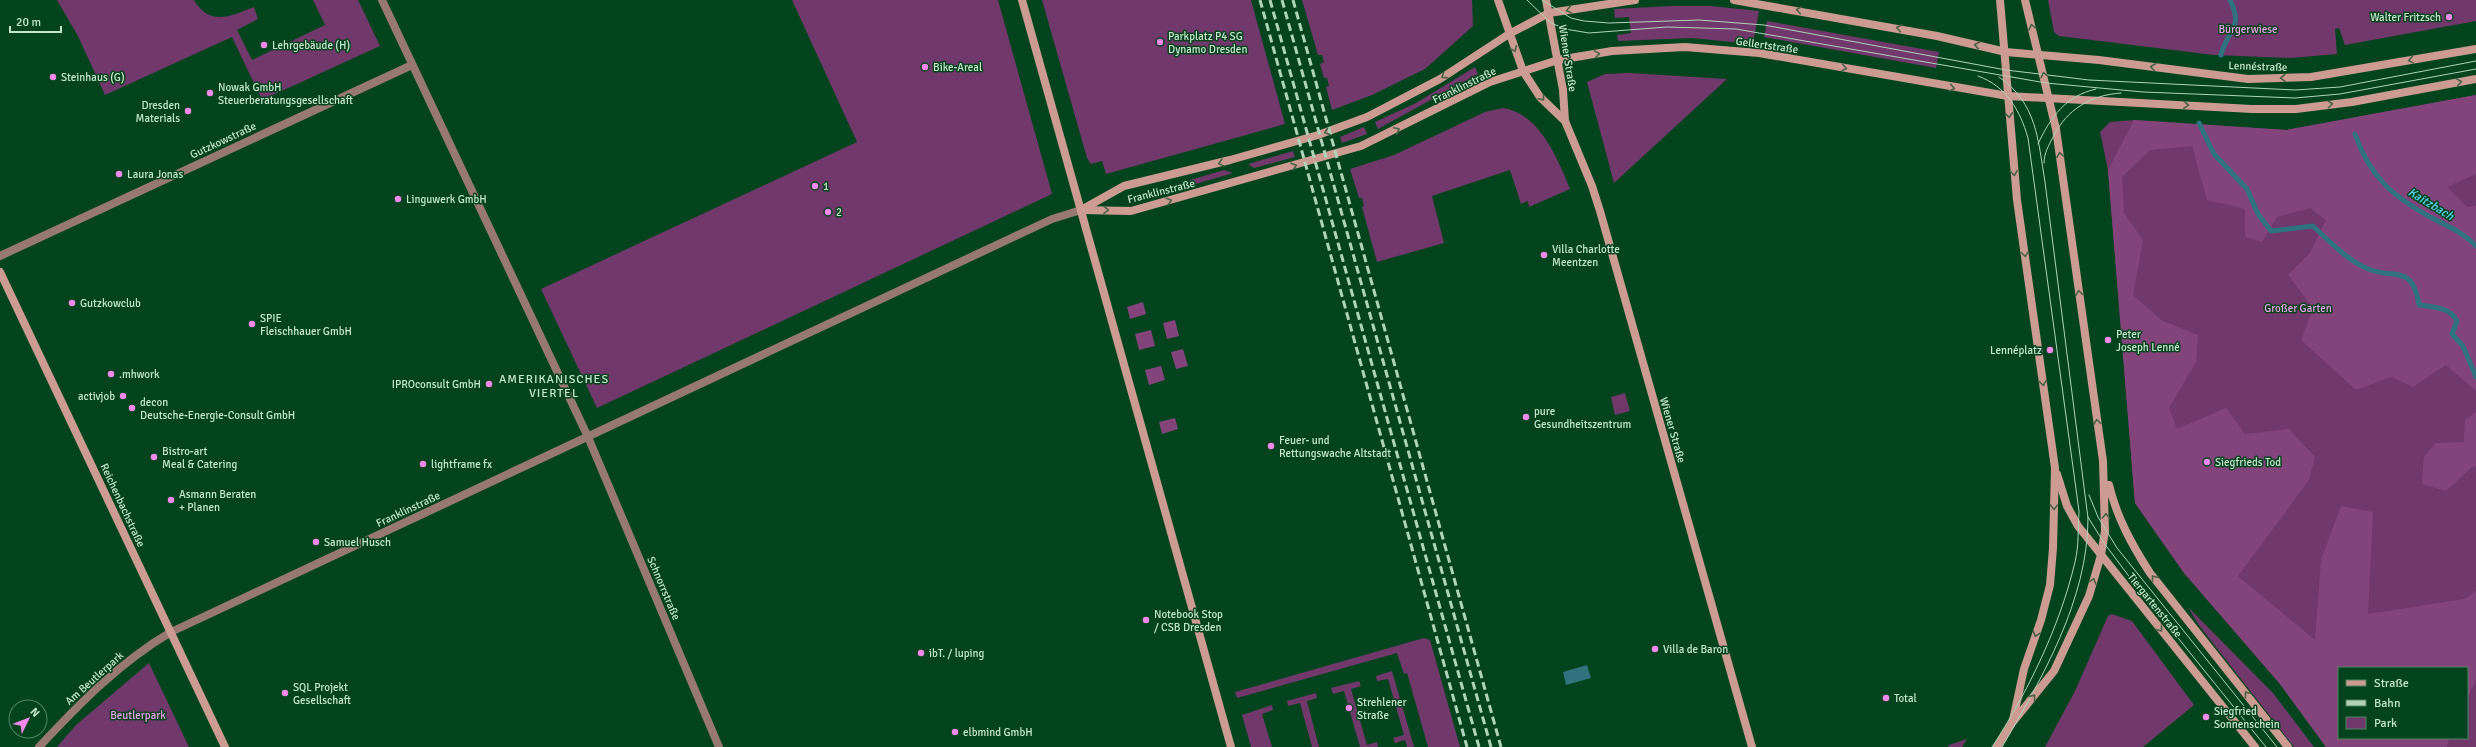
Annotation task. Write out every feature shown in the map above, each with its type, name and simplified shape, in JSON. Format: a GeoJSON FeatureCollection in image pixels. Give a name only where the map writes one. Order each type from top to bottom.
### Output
{"type":"FeatureCollection","features":[{"type":"Feature","properties":{"kind":"main road"},"geometry":{"type":"LineString","coordinates":[[1022,0],[1231,747]]}},
{"type":"Feature","properties":{"kind":"main road","name":"Wiener Straße"},"geometry":{"type":"LineString","coordinates":[[1498,0],[1523,71],[1540,97],[1565,121]]}},
{"type":"Feature","properties":{"kind":"main road","name":"Wiener Straße"},"geometry":{"type":"LineString","coordinates":[[1546,0],[1550,13],[1563,90],[1565,121],[1592,186],[1600,212],[1752,747]]}},
{"type":"Feature","properties":{"kind":"main road"},"geometry":{"type":"LineString","coordinates":[[1509,34],[1550,13],[1635,0]]}},
{"type":"Feature","properties":{"kind":"main road"},"geometry":{"type":"LineString","coordinates":[[1734,0],[1937,36],[2006,52],[2039,55]]}},
{"type":"Feature","properties":{"kind":"main road"},"geometry":{"type":"LineString","coordinates":[[2000,0],[2006,52],[2008,96],[2018,210],[2055,468],[2053,548],[2050,585],[2041,620],[2024,669],[2012,723]]}},
{"type":"Feature","properties":{"kind":"main road"},"geometry":{"type":"LineString","coordinates":[[1997,747],[2012,723],[2054,670],[2087,601],[2101,555],[2106,531],[2103,461],[2061,161],[2049,96],[2025,0]]}},
{"type":"Feature","properties":{"kind":"main road","name":"Franklinstraße"},"geometry":{"type":"LineString","coordinates":[[1081,210],[1124,186],[1230,160],[1318,135],[1367,117],[1440,79],[1509,34]]}},
{"type":"Feature","properties":{"kind":"main road","name":"Gellertstraße"},"geometry":{"type":"LineString","coordinates":[[1523,71],[1558,60],[1612,52],[1685,47],[1753,52],[2008,96]]}},
{"type":"Feature","properties":{"kind":"main road","name":"Lennéstraße"},"geometry":{"type":"LineString","coordinates":[[2039,55],[2248,79],[2310,77],[2476,49]]}},
{"type":"Feature","properties":{"kind":"main road","name":"Franklinstraße"},"geometry":{"type":"LineString","coordinates":[[1081,210],[1131,211],[1361,146],[1490,82],[1523,71]]}},
{"type":"Feature","properties":{"kind":"main road"},"geometry":{"type":"LineString","coordinates":[[2008,96],[2049,96],[2252,109],[2296,109],[2352,102],[2476,79]]}},
{"type":"Feature","properties":{"kind":"main road","name":"Reichenbachstraße"},"geometry":{"type":"LineString","coordinates":[[0,272],[225,747]]}},
{"type":"Feature","properties":{"kind":"main road","name":"Tiergartenstraße"},"geometry":{"type":"LineString","coordinates":[[2103,461],[2115,510],[2140,557],[2157,582],[2288,747]]}},
{"type":"Feature","properties":{"kind":"main road","name":"Tiergartenstraße"},"geometry":{"type":"LineString","coordinates":[[2055,468],[2067,506],[2078,526],[2255,747]]}},
{"type":"Feature","properties":{"kind":"street","name":"Schnorrstraße"},"geometry":{"type":"LineString","coordinates":[[382,0],[588,437],[719,747]]}},
{"type":"Feature","properties":{"kind":"street","name":"Gutzkowstraße"},"geometry":{"type":"LineString","coordinates":[[0,256],[412,65]]}},
{"type":"Feature","properties":{"kind":"street","name":"Franklinstraße"},"geometry":{"type":"LineString","coordinates":[[171,632],[1052,219],[1081,210]]}},
{"type":"Feature","properties":{"kind":"street","name":"Am Beutlerpark"},"geometry":{"type":"LineString","coordinates":[[39,747],[85,698],[145,648],[171,632]]}},
{"type":"Feature","properties":{"kind":"green space"},"geometry":{"type":"Polygon","coordinates":[[[57,0],[194,0],[207,14],[221,17],[237,14],[254,7],[258,19],[237,30],[252,60],[325,25],[313,0],[358,0],[380,46],[262,100],[232,37],[105,95],[78,36],[57,0]]]}},
{"type":"Feature","properties":{"kind":"green space"},"geometry":{"type":"Polygon","coordinates":[[[792,0],[998,0],[1052,194],[597,408],[541,289],[857,142],[792,0]]]}},
{"type":"Feature","properties":{"kind":"green space"},"geometry":{"type":"Polygon","coordinates":[[[1042,0],[1251,0],[1285,124],[1106,174],[1102,161],[1091,164],[1087,158],[1042,0]]]}},
{"type":"Feature","properties":{"kind":"green space"},"geometry":{"type":"Polygon","coordinates":[[[1302,0],[1472,0],[1473,26],[1425,69],[1372,95],[1332,110],[1326,87],[1329,86],[1327,78],[1324,78],[1320,64],[1324,62],[1322,55],[1318,55],[1302,0]]]}},
{"type":"Feature","properties":{"kind":"green space","name":"Bürgerwiese"},"geometry":{"type":"Polygon","coordinates":[[[2048,0],[2476,0],[2476,21],[2345,45],[2339,28],[2335,29],[2337,54],[2291,58],[2214,55],[2059,36],[2054,32],[2048,0]]]}},
{"type":"Feature","properties":{"kind":"green space"},"geometry":{"type":"Polygon","coordinates":[[[1671,6],[1711,6],[1759,11],[1753,44],[1692,38],[1618,41],[1617,35],[1631,33],[1629,17],[1615,18],[1614,9],[1671,6]]]}},
{"type":"Feature","properties":{"kind":"green space"},"geometry":{"type":"Polygon","coordinates":[[[1767,21],[1939,52],[1936,68],[1764,37],[1767,21]]]}},
{"type":"Feature","properties":{"kind":"green space"},"geometry":{"type":"Polygon","coordinates":[[[1475,67],[1478,74],[1378,129],[1375,122],[1416,103],[1475,67]]]}},
{"type":"Feature","properties":{"kind":"green space"},"geometry":{"type":"Polygon","coordinates":[[[1629,73],[1727,79],[1614,183],[1587,82],[1605,74],[1629,73]]]}},
{"type":"Feature","properties":{"kind":"green space","name":"Großer Garten"},"geometry":{"type":"Polygon","coordinates":[[[2476,95],[2476,747],[2326,747],[2280,684],[2184,573],[2135,503],[2108,170],[2100,132],[2110,122],[2134,120],[2286,130],[2476,95]]]}},
{"type":"Feature","properties":{"kind":"green space"},"geometry":{"type":"Polygon","coordinates":[[[1503,108],[1516,112],[1537,128],[1546,139],[1560,164],[1570,189],[1529,207],[1528,201],[1521,204],[1510,170],[1432,196],[1444,243],[1377,262],[1362,207],[1364,206],[1362,198],[1359,198],[1350,169],[1394,155],[1485,112],[1503,108]]]}},
{"type":"Feature","properties":{"kind":"green space"},"geometry":{"type":"Polygon","coordinates":[[[1364,127],[1367,134],[1342,143],[1340,137],[1364,127]]]}},
{"type":"Feature","properties":{"kind":"green space"},"geometry":{"type":"Polygon","coordinates":[[[1293,151],[1295,157],[1254,168],[1248,164],[1293,151]]]}},
{"type":"Feature","properties":{"kind":"green space"},"geometry":{"type":"Polygon","coordinates":[[[1224,170],[1233,173],[1135,202],[1133,197],[1224,170]]]}},
{"type":"Feature","properties":{"kind":"green space"},"geometry":{"type":"Polygon","coordinates":[[[1625,393],[1630,411],[1615,415],[1611,397],[1625,393]]]}},
{"type":"Feature","properties":{"kind":"green space"},"geometry":{"type":"Polygon","coordinates":[[[2188,607],[2273,693],[2314,747],[2294,747],[2198,624],[2188,607]]]}},
{"type":"Feature","properties":{"kind":"green space"},"geometry":{"type":"Polygon","coordinates":[[[2112,614],[2132,621],[2194,705],[2143,747],[2045,747],[2075,691],[2108,616],[2112,614]]]}},
{"type":"Feature","properties":{"kind":"green space"},"geometry":{"type":"Polygon","coordinates":[[[1424,638],[1430,640],[1460,747],[1428,747],[1407,673],[1404,674],[1397,653],[1237,698],[1235,692],[1424,638]]]}},
{"type":"Feature","properties":{"kind":"green space","name":"Beutlerpark"},"geometry":{"type":"Polygon","coordinates":[[[149,663],[189,747],[57,747],[76,725],[149,663]]]}},
{"type":"Feature","properties":{"kind":"green space"},"geometry":{"type":"Polygon","coordinates":[[[1392,671],[1414,747],[1407,747],[1405,740],[1395,743],[1393,738],[1404,735],[1388,679],[1377,681],[1376,676],[1392,671]]]}},
{"type":"Feature","properties":{"kind":"green space"},"geometry":{"type":"Polygon","coordinates":[[[1359,681],[1361,686],[1351,689],[1367,745],[1377,742],[1378,747],[1360,747],[1344,691],[1333,694],[1331,688],[1359,681]]]}},
{"type":"Feature","properties":{"kind":"green space"},"geometry":{"type":"Polygon","coordinates":[[[1316,693],[1317,698],[1307,701],[1319,747],[1312,747],[1300,703],[1288,706],[1287,701],[1316,693]]]}},
{"type":"Feature","properties":{"kind":"green space"},"geometry":{"type":"Polygon","coordinates":[[[1272,705],[1273,710],[1262,714],[1272,747],[1251,747],[1242,715],[1272,705]]]}},
{"type":"Feature","properties":{"kind":"green space"},"geometry":{"type":"Polygon","coordinates":[[[1967,739],[1962,747],[1948,747],[1949,745],[1967,739]]]}},
{"type":"Feature","properties":{"kind":"shaded area"},"geometry":{"type":"Polygon","coordinates":[[[2476,95],[2476,174],[2447,187],[2467,207],[2476,206],[2476,391],[2446,365],[2413,387],[2391,377],[2356,390],[2301,340],[2313,308],[2288,275],[2310,253],[2326,220],[2310,208],[2277,217],[2262,242],[2245,237],[2245,209],[2207,200],[2192,146],[2150,150],[2122,177],[2124,213],[2143,240],[2133,295],[2161,320],[2198,335],[2196,362],[2169,408],[2177,429],[2226,408],[2245,434],[2289,429],[2315,457],[2309,480],[2238,576],[2315,640],[2321,560],[2341,506],[2373,512],[2368,614],[2464,599],[2476,591],[2476,680],[2468,696],[2468,667],[2338,667],[2338,739],[2449,739],[2447,747],[2326,747],[2280,684],[2184,573],[2135,503],[2108,170],[2134,120],[2286,130],[2476,95]]]}},
{"type":"Feature","properties":{"kind":"shaded area"},"geometry":{"type":"Polygon","coordinates":[[[1143,302],[1146,314],[1130,319],[1127,307],[1143,302]]]}},
{"type":"Feature","properties":{"kind":"shaded area"},"geometry":{"type":"Polygon","coordinates":[[[1175,320],[1179,336],[1167,339],[1163,323],[1175,320]]]}},
{"type":"Feature","properties":{"kind":"shaded area"},"geometry":{"type":"Polygon","coordinates":[[[1151,330],[1155,346],[1139,350],[1135,334],[1151,330]]]}},
{"type":"Feature","properties":{"kind":"shaded area"},"geometry":{"type":"Polygon","coordinates":[[[1183,349],[1188,366],[1176,369],[1171,352],[1183,349]]]}},
{"type":"Feature","properties":{"kind":"shaded area"},"geometry":{"type":"Polygon","coordinates":[[[1161,366],[1165,380],[1149,385],[1145,370],[1161,366]]]}},
{"type":"Feature","properties":{"kind":"shaded area"},"geometry":{"type":"Polygon","coordinates":[[[2476,412],[2476,466],[2472,467],[2446,491],[2422,484],[2424,456],[2436,443],[2464,442],[2465,420],[2476,412]]]}},
{"type":"Feature","properties":{"kind":"shaded area"},"geometry":{"type":"Polygon","coordinates":[[[1175,418],[1178,429],[1162,434],[1159,422],[1175,418]]]}},
{"type":"Feature","properties":{"kind":"water"},"geometry":{"type":"Polygon","coordinates":[[[1587,665],[1591,678],[1566,685],[1563,672],[1587,665]]]}},
{"type":"Feature","properties":{"kind":"waterway"},"geometry":{"type":"LineString","coordinates":[[2221,55],[2235,23],[2234,10],[2230,0]]}},
{"type":"Feature","properties":{"kind":"waterway"},"geometry":{"type":"LineString","coordinates":[[2199,123],[2214,154],[2247,189],[2258,214],[2271,231],[2313,226],[2338,249],[2352,260],[2366,268],[2376,272],[2400,275],[2407,278],[2412,283],[2419,305],[2441,308],[2454,316],[2457,321],[2452,334],[2463,346],[2476,377]]}},
{"type":"Feature","properties":{"kind":"waterway","name":"Kaitzbach"},"geometry":{"type":"LineString","coordinates":[[2355,134],[2368,162],[2375,174],[2384,184],[2405,202],[2450,227],[2476,246]]}},
{"type":"Feature","properties":{"kind":"tram line"},"geometry":{"type":"LineString","coordinates":[[1527,0],[1551,23],[1565,29],[1589,33],[1667,27],[1736,29],[2046,83],[2143,92],[2295,98],[2340,94],[2476,69]]}},
{"type":"Feature","properties":{"kind":"tram line"},"geometry":{"type":"LineString","coordinates":[[1542,0],[1571,18],[1584,21],[1609,23],[1699,20],[1764,25],[2006,70],[2089,80],[2295,90],[2340,87],[2476,61]]}},
{"type":"Feature","properties":{"kind":"tram line"},"geometry":{"type":"LineString","coordinates":[[1978,76],[1988,80],[2010,100],[2021,118],[2028,138],[2079,511],[2078,543],[2075,562],[2061,610],[2052,634],[2030,681],[1992,747]]}},
{"type":"Feature","properties":{"kind":"tram line"},"geometry":{"type":"LineString","coordinates":[[1999,77],[2012,87],[2021,98],[2034,124],[2037,137],[2045,182],[2088,518],[2086,549],[2080,579],[2071,608],[2047,666],[2002,747]]}},
{"type":"Feature","properties":{"kind":"tram line"},"geometry":{"type":"LineString","coordinates":[[2038,144],[2054,116],[2068,102],[2085,92],[2096,89]]}},
{"type":"Feature","properties":{"kind":"tram line"},"geometry":{"type":"LineString","coordinates":[[2044,163],[2048,146],[2053,137],[2065,119],[2073,111],[2090,100],[2110,94],[2121,93]]}},
{"type":"Feature","properties":{"kind":"tram line"},"geometry":{"type":"LineString","coordinates":[[2089,495],[2098,517],[2117,548],[2277,747]]}},
{"type":"Feature","properties":{"kind":"tram line"},"geometry":{"type":"LineString","coordinates":[[2088,517],[2104,543],[2137,587],[2266,747]]}},
{"type":"Feature","properties":{"kind":"railway"},"geometry":{"type":"LineString","coordinates":[[1260,0],[1467,747]]}},
{"type":"Feature","properties":{"kind":"railway"},"geometry":{"type":"LineString","coordinates":[[1270,0],[1479,747]]}},
{"type":"Feature","properties":{"kind":"railway"},"geometry":{"type":"LineString","coordinates":[[1282,0],[1491,747]]}},
{"type":"Feature","properties":{"kind":"railway"},"geometry":{"type":"LineString","coordinates":[[1293,0],[1501,747]]}},
{"type":"Feature","properties":{"kind":"place","name":"Walter Fritzsch"},"geometry":{"type":"Point","coordinates":[2449,17]}},
{"type":"Feature","properties":{"kind":"place","name":"Parkplatz P4 SG Dynamo Dresden"},"geometry":{"type":"Point","coordinates":[1160,42]}},
{"type":"Feature","properties":{"kind":"place","name":"Lehrgebäude (H)"},"geometry":{"type":"Point","coordinates":[264,45]}},
{"type":"Feature","properties":{"kind":"place","name":"Bike-Areal"},"geometry":{"type":"Point","coordinates":[925,67]}},
{"type":"Feature","properties":{"kind":"place","name":"Steinhaus (G)"},"geometry":{"type":"Point","coordinates":[53,77]}},
{"type":"Feature","properties":{"kind":"place","name":"Nowak GmbH Steuerberatungsgesellschaft"},"geometry":{"type":"Point","coordinates":[210,93]}},
{"type":"Feature","properties":{"kind":"place","name":"Dresden Materials"},"geometry":{"type":"Point","coordinates":[188,111]}},
{"type":"Feature","properties":{"kind":"place","name":"Laura Jonas"},"geometry":{"type":"Point","coordinates":[119,174]}},
{"type":"Feature","properties":{"kind":"place","name":"1"},"geometry":{"type":"Point","coordinates":[815,186]}},
{"type":"Feature","properties":{"kind":"place","name":"Linguwerk GmbH"},"geometry":{"type":"Point","coordinates":[398,199]}},
{"type":"Feature","properties":{"kind":"place","name":"2"},"geometry":{"type":"Point","coordinates":[828,212]}},
{"type":"Feature","properties":{"kind":"place","name":"Villa Charlotte Meentzen"},"geometry":{"type":"Point","coordinates":[1544,255]}},
{"type":"Feature","properties":{"kind":"place","name":"Gutzkowclub"},"geometry":{"type":"Point","coordinates":[72,303]}},
{"type":"Feature","properties":{"kind":"place","name":"SPIE Fleischhauer GmbH"},"geometry":{"type":"Point","coordinates":[252,324]}},
{"type":"Feature","properties":{"kind":"place","name":"Peter Joseph Lenné"},"geometry":{"type":"Point","coordinates":[2108,340]}},
{"type":"Feature","properties":{"kind":"place","name":"Lennéplatz"},"geometry":{"type":"Point","coordinates":[2050,350]}},
{"type":"Feature","properties":{"kind":"place","name":".mhwork"},"geometry":{"type":"Point","coordinates":[111,374]}},
{"type":"Feature","properties":{"kind":"place","name":"IPROconsult GmbH"},"geometry":{"type":"Point","coordinates":[489,384]}},
{"type":"Feature","properties":{"kind":"place","name":"activjob"},"geometry":{"type":"Point","coordinates":[123,396]}},
{"type":"Feature","properties":{"kind":"place","name":"decon Deutsche-Energie-Consult GmbH"},"geometry":{"type":"Point","coordinates":[132,408]}},
{"type":"Feature","properties":{"kind":"place","name":"pure Gesundheitszentrum"},"geometry":{"type":"Point","coordinates":[1526,417]}},
{"type":"Feature","properties":{"kind":"place","name":"Feuer- und Rettungswache Altstadt"},"geometry":{"type":"Point","coordinates":[1271,446]}},
{"type":"Feature","properties":{"kind":"place","name":"Bistro-art Meal & Catering"},"geometry":{"type":"Point","coordinates":[154,457]}},
{"type":"Feature","properties":{"kind":"place","name":"Siegfrieds Tod"},"geometry":{"type":"Point","coordinates":[2207,462]}},
{"type":"Feature","properties":{"kind":"place","name":"lightframe fx"},"geometry":{"type":"Point","coordinates":[423,464]}},
{"type":"Feature","properties":{"kind":"place","name":"Asmann Beraten + Planen"},"geometry":{"type":"Point","coordinates":[171,500]}},
{"type":"Feature","properties":{"kind":"place","name":"Samuel Husch"},"geometry":{"type":"Point","coordinates":[316,542]}},
{"type":"Feature","properties":{"kind":"place","name":"Notebook Stop / CSB Dresden"},"geometry":{"type":"Point","coordinates":[1146,620]}},
{"type":"Feature","properties":{"kind":"place","name":"Villa de Baron"},"geometry":{"type":"Point","coordinates":[1655,649]}},
{"type":"Feature","properties":{"kind":"place","name":"ibT. / luping"},"geometry":{"type":"Point","coordinates":[921,653]}},
{"type":"Feature","properties":{"kind":"place","name":"SQL Projekt Gesellschaft"},"geometry":{"type":"Point","coordinates":[285,693]}},
{"type":"Feature","properties":{"kind":"place","name":"Total"},"geometry":{"type":"Point","coordinates":[1886,698]}},
{"type":"Feature","properties":{"kind":"place","name":"Strehlener Straße"},"geometry":{"type":"Point","coordinates":[1349,708]}},
{"type":"Feature","properties":{"kind":"place","name":"Siegfried Sonnenschein"},"geometry":{"type":"Point","coordinates":[2206,717]}},
{"type":"Feature","properties":{"kind":"place","name":"elbmind GmbH"},"geometry":{"type":"Point","coordinates":[955,732]}},
{"type":"Feature","properties":{"kind":"district","name":"AMERIKANISCHES VIERTEL"},"geometry":{"type":"Point","coordinates":[554,386]}}]}
